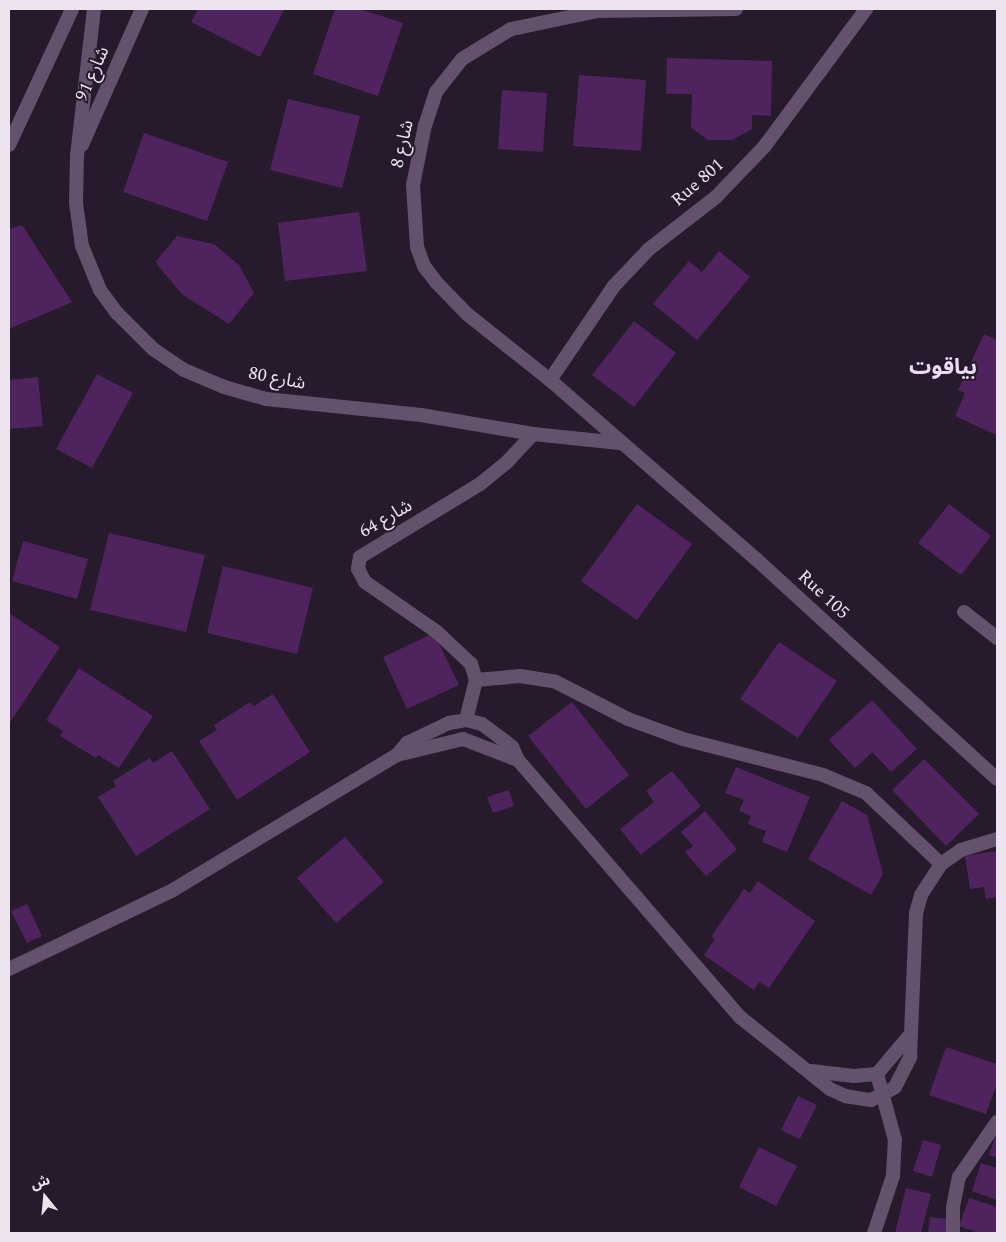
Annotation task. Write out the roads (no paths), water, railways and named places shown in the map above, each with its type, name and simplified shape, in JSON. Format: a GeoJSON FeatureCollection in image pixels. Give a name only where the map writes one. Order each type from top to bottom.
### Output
{"type":"FeatureCollection","features":[{"type":"Feature","properties":{"kind":"street"},"geometry":{"type":"LineString","coordinates":[[9,145],[72,9]]}},
{"type":"Feature","properties":{"kind":"street","name":"شارع 80"},"geometry":{"type":"LineString","coordinates":[[94,9],[77,155],[76,204],[82,246],[100,290],[117,313],[153,349],[184,370],[224,387],[266,399],[484,423],[533,434],[620,443]]}},
{"type":"Feature","properties":{"kind":"street","name":"شارع 91"},"geometry":{"type":"LineString","coordinates":[[77,155],[142,9]]}},
{"type":"Feature","properties":{"kind":"street","name":"شارع 8"},"geometry":{"type":"LineString","coordinates":[[620,443],[550,380],[467,314],[436,284],[424,266],[417,247],[413,185],[436,92],[462,59],[511,29],[598,11],[736,9]]}},
{"type":"Feature","properties":{"kind":"street","name":"Rue 801"},"geometry":{"type":"LineString","coordinates":[[550,380],[614,286],[649,249],[716,197],[764,147],[866,9]]}},
{"type":"Feature","properties":{"kind":"street","name":"شارع 64"},"geometry":{"type":"LineString","coordinates":[[476,680],[471,664],[460,651],[365,582],[358,569],[360,557],[480,484],[507,462],[533,434]]}},
{"type":"Feature","properties":{"kind":"street","name":"Rue 105"},"geometry":{"type":"LineString","coordinates":[[620,443],[756,559],[997,780]]}},
{"type":"Feature","properties":{"kind":"street"},"geometry":{"type":"LineString","coordinates":[[964,612],[997,638]]}},
{"type":"Feature","properties":{"kind":"street"},"geometry":{"type":"LineString","coordinates":[[466,720],[476,680],[520,676],[556,682],[628,719],[683,739],[823,775],[866,793],[941,864]]}},
{"type":"Feature","properties":{"kind":"street"},"geometry":{"type":"LineString","coordinates":[[9,969],[173,890],[397,755],[408,743],[430,732],[466,720],[482,724],[496,732],[512,746],[518,760],[740,1016],[811,1071],[830,1089],[845,1096],[871,1100],[884,1095],[895,1087],[906,1069],[910,1057],[916,913],[921,895],[941,864],[961,850],[997,839]]}},
{"type":"Feature","properties":{"kind":"street"},"geometry":{"type":"LineString","coordinates":[[397,755],[463,739],[518,760]]}},
{"type":"Feature","properties":{"kind":"street"},"geometry":{"type":"LineString","coordinates":[[811,1071],[854,1076],[877,1074],[910,1036]]}},
{"type":"Feature","properties":{"kind":"street"},"geometry":{"type":"LineString","coordinates":[[874,1233],[894,1176],[896,1140],[877,1074]]}},
{"type":"Feature","properties":{"kind":"street"},"geometry":{"type":"LineString","coordinates":[[953,1233],[953,1207],[959,1177],[997,1122]]}},
{"type":"Feature","properties":{"kind":"district","name":"بياقوت"},"geometry":{"type":"Point","coordinates":[943,368]}}]}
